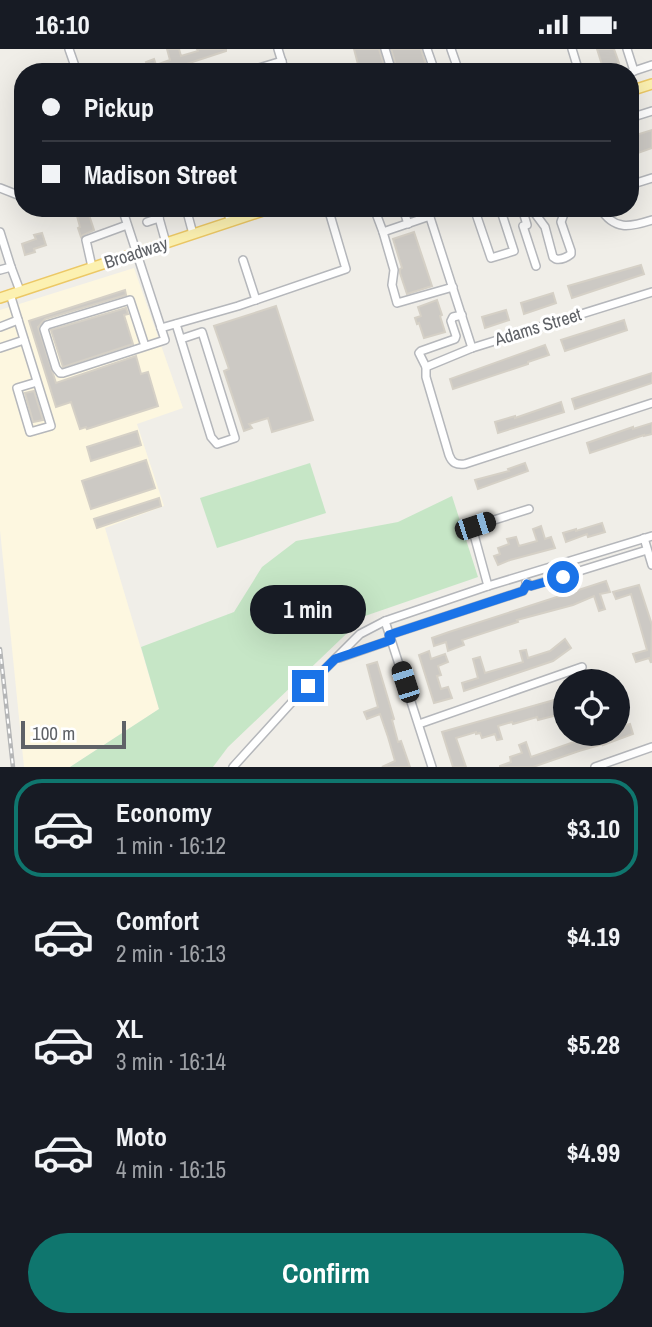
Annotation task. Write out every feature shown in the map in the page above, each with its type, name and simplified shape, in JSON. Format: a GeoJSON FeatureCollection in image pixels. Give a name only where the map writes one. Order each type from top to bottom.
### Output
{"type":"FeatureCollection","features":[{"type":"Feature","properties":{"kind":"main road","name":"Broadway"},"geometry":{"type":"LineString","coordinates":[[5,296],[239,217]]}},
{"type":"Feature","properties":{"kind":"street"},"geometry":{"type":"LineString","coordinates":[[275,63],[282,61],[278,49]]}},
{"type":"Feature","properties":{"kind":"street"},"geometry":{"type":"LineString","coordinates":[[125,217],[165,340],[60,373],[44,329],[47,325],[130,300],[145,346]]}},
{"type":"Feature","properties":{"kind":"street"},"geometry":{"type":"LineString","coordinates":[[188,217],[193,234]]}},
{"type":"Feature","properties":{"kind":"street"},"geometry":{"type":"LineString","coordinates":[[229,217],[230,222]]}},
{"type":"Feature","properties":{"kind":"street"},"geometry":{"type":"LineString","coordinates":[[161,328],[256,300],[346,269],[331,217]]}},
{"type":"Feature","properties":{"kind":"street"},"geometry":{"type":"LineString","coordinates":[[377,217],[394,270],[392,285],[397,303],[453,287]]}},
{"type":"Feature","properties":{"kind":"street"},"geometry":{"type":"LineString","coordinates":[[406,217],[408,223]]}},
{"type":"Feature","properties":{"kind":"street"},"geometry":{"type":"LineString","coordinates":[[383,232],[419,217]]}},
{"type":"Feature","properties":{"kind":"street"},"geometry":{"type":"LineString","coordinates":[[430,217],[472,348]]}},
{"type":"Feature","properties":{"kind":"street"},"geometry":{"type":"LineString","coordinates":[[477,217],[491,258],[514,251],[503,217]]}},
{"type":"Feature","properties":{"kind":"street"},"geometry":{"type":"LineString","coordinates":[[525,217],[527,225],[523,226],[536,265]]}},
{"type":"Feature","properties":{"kind":"street"},"geometry":{"type":"LineString","coordinates":[[538,217],[545,227],[553,257],[560,260],[571,254],[561,222],[563,217]]}},
{"type":"Feature","properties":{"kind":"street"},"geometry":{"type":"LineString","coordinates":[[606,217],[618,225],[632,226],[652,221]]}},
{"type":"Feature","properties":{"kind":"street"},"geometry":{"type":"LineString","coordinates":[[147,222],[159,218],[166,243]]}},
{"type":"Feature","properties":{"kind":"street"},"geometry":{"type":"LineString","coordinates":[[545,227],[561,222]]}},
{"type":"Feature","properties":{"kind":"street"},"geometry":{"type":"LineString","coordinates":[[92,267],[86,240],[127,225]]}},
{"type":"Feature","properties":{"kind":"street"},"geometry":{"type":"LineString","coordinates":[[0,232],[20,291]]}},
{"type":"Feature","properties":{"kind":"street"},"geometry":{"type":"LineString","coordinates":[[243,260],[256,300]]}},
{"type":"Feature","properties":{"kind":"street"},"geometry":{"type":"LineString","coordinates":[[0,270],[11,267]]}},
{"type":"Feature","properties":{"kind":"street","name":"Adams Street"},"geometry":{"type":"LineString","coordinates":[[426,367],[472,348],[652,292]]}},
{"type":"Feature","properties":{"kind":"street"},"geometry":{"type":"LineString","coordinates":[[5,296],[18,320],[51,426],[30,432],[17,388],[37,382]]}},
{"type":"Feature","properties":{"kind":"street"},"geometry":{"type":"LineString","coordinates":[[462,315],[453,317],[451,321],[455,339],[419,353],[426,367],[426,377],[445,442],[455,464],[465,464],[652,403]]}},
{"type":"Feature","properties":{"kind":"street"},"geometry":{"type":"LineString","coordinates":[[0,327],[18,320]]}},
{"type":"Feature","properties":{"kind":"street"},"geometry":{"type":"LineString","coordinates":[[176,324],[211,437],[217,444],[235,438],[202,332],[181,339]]}},
{"type":"Feature","properties":{"kind":"street"},"geometry":{"type":"LineString","coordinates":[[0,348],[24,340]]}},
{"type":"Feature","properties":{"kind":"street"},"geometry":{"type":"LineString","coordinates":[[488,586],[473,531],[475,526],[529,509]]}},
{"type":"Feature","properties":{"kind":"street"},"geometry":{"type":"LineString","coordinates":[[233,767],[292,702],[360,634],[384,621],[648,537],[647,550],[652,565]]}},
{"type":"Feature","properties":{"kind":"street"},"geometry":{"type":"LineString","coordinates":[[523,575],[531,586],[647,550]]}},
{"type":"Feature","properties":{"kind":"street"},"geometry":{"type":"LineString","coordinates":[[335,659],[523,591],[527,584]]}},
{"type":"Feature","properties":{"kind":"street"},"geometry":{"type":"LineString","coordinates":[[384,621],[432,767]]}},
{"type":"Feature","properties":{"kind":"street"},"geometry":{"type":"LineString","coordinates":[[419,725],[582,667]]}},
{"type":"Feature","properties":{"kind":"street"},"geometry":{"type":"LineString","coordinates":[[595,767],[652,747]]}},
{"type":"Feature","properties":{"kind":"shaded area"},"geometry":{"type":"Polygon","coordinates":[[[134,268],[183,408],[137,424],[164,506],[105,528],[159,709],[70,767],[24,767],[0,530],[0,310],[134,268]]]}},
{"type":"Feature","properties":{"kind":"green space"},"geometry":{"type":"Polygon","coordinates":[[[310,463],[326,513],[217,548],[200,498],[310,463]]]}},
{"type":"Feature","properties":{"kind":"green space"},"geometry":{"type":"Polygon","coordinates":[[[452,496],[478,577],[365,616],[228,747],[213,767],[70,767],[159,709],[141,647],[234,612],[262,567],[296,541],[398,522],[452,496]]]}},
{"type":"Feature","properties":{"kind":"building"},"geometry":{"type":"Polygon","coordinates":[[[167,49],[179,49],[181,56],[198,51],[197,49],[226,49],[189,63],[162,63],[170,60],[167,49]]]}},
{"type":"Feature","properties":{"kind":"building"},"geometry":{"type":"Polygon","coordinates":[[[354,49],[379,49],[383,63],[358,63],[354,49]]]}},
{"type":"Feature","properties":{"kind":"building"},"geometry":{"type":"Polygon","coordinates":[[[391,49],[421,49],[425,63],[395,63],[391,49]]]}},
{"type":"Feature","properties":{"kind":"building"},"geometry":{"type":"Polygon","coordinates":[[[597,49],[614,49],[619,63],[601,63],[597,49]]]}},
{"type":"Feature","properties":{"kind":"building"},"geometry":{"type":"Polygon","coordinates":[[[652,130],[652,148],[639,153],[639,134],[652,130]]]}},
{"type":"Feature","properties":{"kind":"building"},"geometry":{"type":"Polygon","coordinates":[[[77,217],[90,217],[94,230],[81,237],[77,217]]]}},
{"type":"Feature","properties":{"kind":"building"},"geometry":{"type":"Polygon","coordinates":[[[414,232],[432,286],[407,294],[393,239],[414,232]]]}},
{"type":"Feature","properties":{"kind":"building"},"geometry":{"type":"Polygon","coordinates":[[[42,233],[46,245],[25,255],[22,244],[36,239],[34,235],[42,233]]]}},
{"type":"Feature","properties":{"kind":"building"},"geometry":{"type":"Polygon","coordinates":[[[641,265],[644,274],[572,298],[568,286],[641,265]]]}},
{"type":"Feature","properties":{"kind":"building"},"geometry":{"type":"Polygon","coordinates":[[[125,290],[126,295],[45,319],[38,327],[56,383],[136,356],[141,374],[148,372],[158,406],[80,429],[71,402],[56,407],[29,321],[125,290]]]}},
{"type":"Feature","properties":{"kind":"building"},"geometry":{"type":"Polygon","coordinates":[[[553,293],[556,303],[524,314],[521,303],[553,293]]]}},
{"type":"Feature","properties":{"kind":"building"},"geometry":{"type":"Polygon","coordinates":[[[437,300],[445,332],[424,338],[415,318],[421,316],[418,307],[437,300]]]}},
{"type":"Feature","properties":{"kind":"building"},"geometry":{"type":"Polygon","coordinates":[[[276,306],[313,420],[272,432],[268,418],[249,424],[252,428],[244,431],[224,371],[229,369],[214,326],[276,306]]]}},
{"type":"Feature","properties":{"kind":"building"},"geometry":{"type":"Polygon","coordinates":[[[126,308],[128,314],[124,315],[133,344],[63,367],[51,330],[126,308]]]}},
{"type":"Feature","properties":{"kind":"building"},"geometry":{"type":"Polygon","coordinates":[[[506,310],[509,320],[485,328],[482,317],[506,310]]]}},
{"type":"Feature","properties":{"kind":"building"},"geometry":{"type":"Polygon","coordinates":[[[624,320],[627,330],[565,351],[561,340],[624,320]]]}},
{"type":"Feature","properties":{"kind":"building"},"geometry":{"type":"Polygon","coordinates":[[[545,345],[549,355],[453,389],[450,379],[545,345]]]}},
{"type":"Feature","properties":{"kind":"building"},"geometry":{"type":"Polygon","coordinates":[[[652,373],[652,383],[575,409],[572,399],[652,373]]]}},
{"type":"Feature","properties":{"kind":"building"},"geometry":{"type":"Polygon","coordinates":[[[34,391],[43,420],[33,422],[25,393],[34,391]]]}},
{"type":"Feature","properties":{"kind":"building"},"geometry":{"type":"Polygon","coordinates":[[[561,402],[564,412],[498,433],[495,422],[561,402]]]}},
{"type":"Feature","properties":{"kind":"building"},"geometry":{"type":"Polygon","coordinates":[[[652,423],[652,434],[590,453],[587,443],[652,423]]]}},
{"type":"Feature","properties":{"kind":"building"},"geometry":{"type":"Polygon","coordinates":[[[137,431],[141,445],[91,461],[87,447],[137,431]]]}},
{"type":"Feature","properties":{"kind":"building"},"geometry":{"type":"Polygon","coordinates":[[[146,460],[155,488],[91,509],[82,481],[146,460]]]}},
{"type":"Feature","properties":{"kind":"building"},"geometry":{"type":"Polygon","coordinates":[[[525,463],[528,471],[478,489],[475,480],[509,471],[508,469],[525,463]]]}},
{"type":"Feature","properties":{"kind":"building"},"geometry":{"type":"Polygon","coordinates":[[[159,498],[161,506],[97,528],[94,519],[159,498]]]}},
{"type":"Feature","properties":{"kind":"building"},"geometry":{"type":"Polygon","coordinates":[[[602,523],[605,532],[588,537],[587,534],[566,542],[563,533],[602,523]]]}},
{"type":"Feature","properties":{"kind":"building"},"geometry":{"type":"Polygon","coordinates":[[[541,526],[545,539],[551,537],[555,548],[498,565],[494,556],[500,554],[498,548],[509,544],[507,539],[516,537],[519,546],[537,541],[533,529],[541,526]]]}},
{"type":"Feature","properties":{"kind":"building"},"geometry":{"type":"Polygon","coordinates":[[[606,581],[610,592],[600,594],[605,609],[599,611],[594,596],[462,640],[464,645],[448,651],[446,642],[434,646],[432,638],[606,581]]]}},
{"type":"Feature","properties":{"kind":"building"},"geometry":{"type":"Polygon","coordinates":[[[639,585],[652,625],[651,663],[649,658],[636,662],[633,654],[647,650],[631,594],[616,599],[613,592],[639,585]]]}},
{"type":"Feature","properties":{"kind":"building"},"geometry":{"type":"Polygon","coordinates":[[[565,639],[571,648],[553,661],[464,691],[462,683],[478,678],[473,659],[480,657],[485,673],[523,662],[520,651],[526,650],[528,658],[550,651],[565,639]]]}},
{"type":"Feature","properties":{"kind":"building"},"geometry":{"type":"Polygon","coordinates":[[[429,651],[431,659],[445,654],[448,662],[438,666],[441,675],[437,676],[441,689],[448,687],[452,698],[434,703],[419,655],[429,651]]]}},
{"type":"Feature","properties":{"kind":"building"},"geometry":{"type":"Polygon","coordinates":[[[377,662],[398,742],[401,741],[410,767],[382,767],[395,761],[388,737],[380,714],[367,719],[364,712],[378,707],[367,665],[377,662]]]}},
{"type":"Feature","properties":{"kind":"building"},"geometry":{"type":"Polygon","coordinates":[[[553,700],[553,716],[498,726],[502,739],[497,740],[495,734],[482,738],[480,733],[476,732],[456,738],[466,767],[453,767],[442,732],[553,700]]]}},
{"type":"Feature","properties":{"kind":"building"},"geometry":{"type":"Polygon","coordinates":[[[526,742],[531,757],[562,746],[596,746],[533,767],[500,767],[511,762],[510,757],[522,753],[519,745],[526,742]]]}},
{"type":"Feature","properties":{"kind":"railway"},"geometry":{"type":"LineString","coordinates":[[0,649],[13,767]]}},
{"type":"Feature","properties":{"kind":"route"},"geometry":{"type":"LineString","coordinates":[[308,686],[335,659],[391,640],[389,635],[523,591],[527,584],[531,586],[563,577]]}}]}
